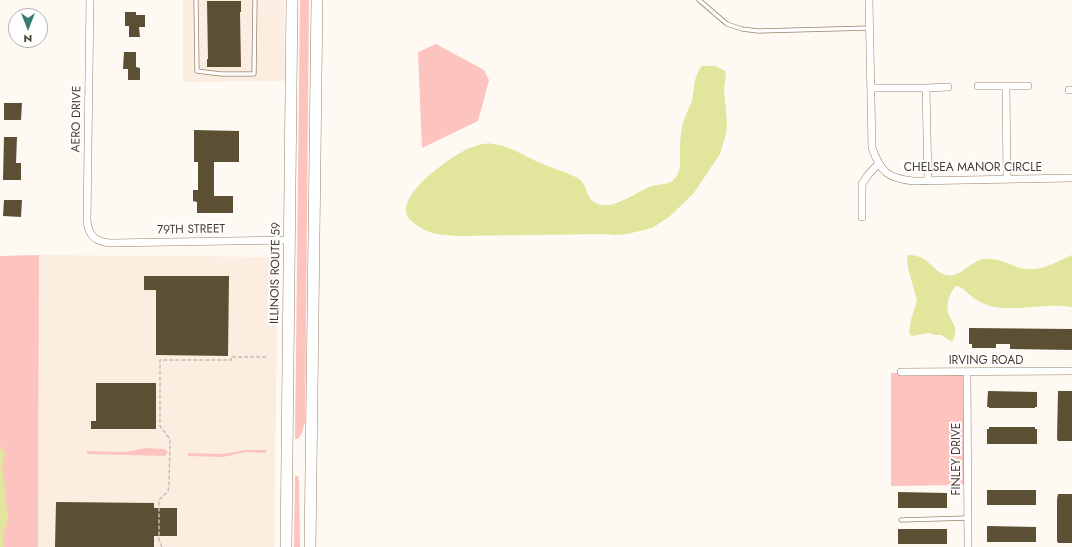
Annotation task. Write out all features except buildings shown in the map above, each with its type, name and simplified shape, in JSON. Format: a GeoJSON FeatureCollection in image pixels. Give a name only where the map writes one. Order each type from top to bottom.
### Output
{"type":"FeatureCollection","features":[{"type":"Feature","properties":{"kind":"main road","name":"ILLINOIS ROUTE 59"},"geometry":{"type":"LineString","coordinates":[[286,547],[292,0]]}},
{"type":"Feature","properties":{"kind":"main road"},"geometry":{"type":"LineString","coordinates":[[310,547],[316,0]]}},
{"type":"Feature","properties":{"kind":"street","name":"AERO DRIVE"},"geometry":{"type":"LineString","coordinates":[[90,0],[87,220],[88,230],[93,237]]}},
{"type":"Feature","properties":{"kind":"street"},"geometry":{"type":"LineString","coordinates":[[862,217],[862,184],[868,174],[878,164],[872,148],[869,0]]}},
{"type":"Feature","properties":{"kind":"street"},"geometry":{"type":"LineString","coordinates":[[978,86],[1028,86]]}},
{"type":"Feature","properties":{"kind":"street"},"geometry":{"type":"LineString","coordinates":[[1006,86],[1007,179]]}},
{"type":"Feature","properties":{"kind":"street"},"geometry":{"type":"LineString","coordinates":[[871,88],[948,87]]}},
{"type":"Feature","properties":{"kind":"street"},"geometry":{"type":"LineString","coordinates":[[926,88],[928,181]]}},
{"type":"Feature","properties":{"kind":"street","name":"CHELSEA MANOR CIRCLE"},"geometry":{"type":"LineString","coordinates":[[878,164],[886,173],[899,180],[928,181],[1072,178]]}},
{"type":"Feature","properties":{"kind":"street","name":"79TH STREET"},"geometry":{"type":"LineString","coordinates":[[93,237],[101,242],[111,243],[290,240]]}},
{"type":"Feature","properties":{"kind":"street","name":"IRVING ROAD"},"geometry":{"type":"LineString","coordinates":[[901,372],[1072,371]]}},
{"type":"Feature","properties":{"kind":"street","name":"FINLEY DRIVE"},"geometry":{"type":"LineString","coordinates":[[967,372],[968,547]]}},
{"type":"Feature","properties":{"kind":"lane"},"geometry":{"type":"LineString","coordinates":[[196,0],[197,71],[221,74],[254,74],[255,0]]}},
{"type":"Feature","properties":{"kind":"lane"},"geometry":{"type":"LineString","coordinates":[[699,0],[727,24],[742,29],[758,31],[870,28]]}},
{"type":"Feature","properties":{"kind":"lane"},"geometry":{"type":"LineString","coordinates":[[901,520],[968,518]]}},
{"type":"Feature","properties":{"kind":"path"},"geometry":{"type":"LineString","coordinates":[[162,547],[159,540],[159,500],[168,491],[170,439],[160,426],[160,360],[231,360],[231,357],[268,357]]}},
{"type":"Feature","properties":{"kind":"shaded area"},"geometry":{"type":"Polygon","coordinates":[[[183,0],[284,0],[285,81],[183,82],[183,0]]]}},
{"type":"Feature","properties":{"kind":"shaded area"},"geometry":{"type":"Polygon","coordinates":[[[300,0],[309,0],[305,422],[302,433],[298,439],[295,439],[300,0]]]}},
{"type":"Feature","properties":{"kind":"shaded area"},"geometry":{"type":"Polygon","coordinates":[[[436,44],[484,70],[489,80],[478,121],[422,148],[418,52],[436,44]]]}},
{"type":"Feature","properties":{"kind":"shaded area"},"geometry":{"type":"Polygon","coordinates":[[[702,66],[715,66],[725,71],[726,74],[724,88],[727,123],[726,134],[720,154],[693,194],[669,217],[652,228],[627,234],[615,235],[457,236],[430,232],[409,219],[406,210],[408,200],[414,190],[425,179],[457,155],[476,146],[485,144],[505,147],[579,179],[585,186],[592,201],[602,205],[620,202],[646,188],[672,181],[676,178],[680,169],[682,126],[692,100],[697,74],[702,66]]]}},
{"type":"Feature","properties":{"kind":"shaded area"},"geometry":{"type":"Polygon","coordinates":[[[39,255],[278,257],[274,547],[38,547],[39,255]]]}},
{"type":"Feature","properties":{"kind":"shaded area"},"geometry":{"type":"Polygon","coordinates":[[[39,255],[38,547],[0,547],[0,256],[39,255]]]}},
{"type":"Feature","properties":{"kind":"shaded area"},"geometry":{"type":"Polygon","coordinates":[[[907,255],[921,257],[942,274],[952,275],[961,272],[975,262],[985,259],[997,260],[1017,267],[1032,269],[1046,267],[1072,255],[1072,307],[994,307],[979,301],[963,289],[956,286],[950,296],[947,308],[955,329],[955,335],[952,342],[941,335],[929,333],[912,336],[909,333],[911,320],[917,301],[908,268],[907,255]]]}},
{"type":"Feature","properties":{"kind":"shaded area"},"geometry":{"type":"Polygon","coordinates":[[[891,373],[966,374],[966,485],[891,486],[891,373]]]}},
{"type":"Feature","properties":{"kind":"shaded area"},"geometry":{"type":"Polygon","coordinates":[[[0,446],[5,454],[2,465],[8,513],[7,523],[3,534],[4,547],[0,547],[0,446]]]}},
{"type":"Feature","properties":{"kind":"shaded area"},"geometry":{"type":"Polygon","coordinates":[[[147,448],[165,449],[168,452],[165,456],[87,454],[87,451],[124,452],[147,448]]]}},
{"type":"Feature","properties":{"kind":"shaded area"},"geometry":{"type":"Polygon","coordinates":[[[248,450],[266,450],[266,453],[246,452],[223,457],[188,456],[188,453],[222,454],[248,450]]]}},
{"type":"Feature","properties":{"kind":"shaded area"},"geometry":{"type":"Polygon","coordinates":[[[295,476],[298,476],[299,481],[300,547],[294,547],[295,476]]]}}]}
